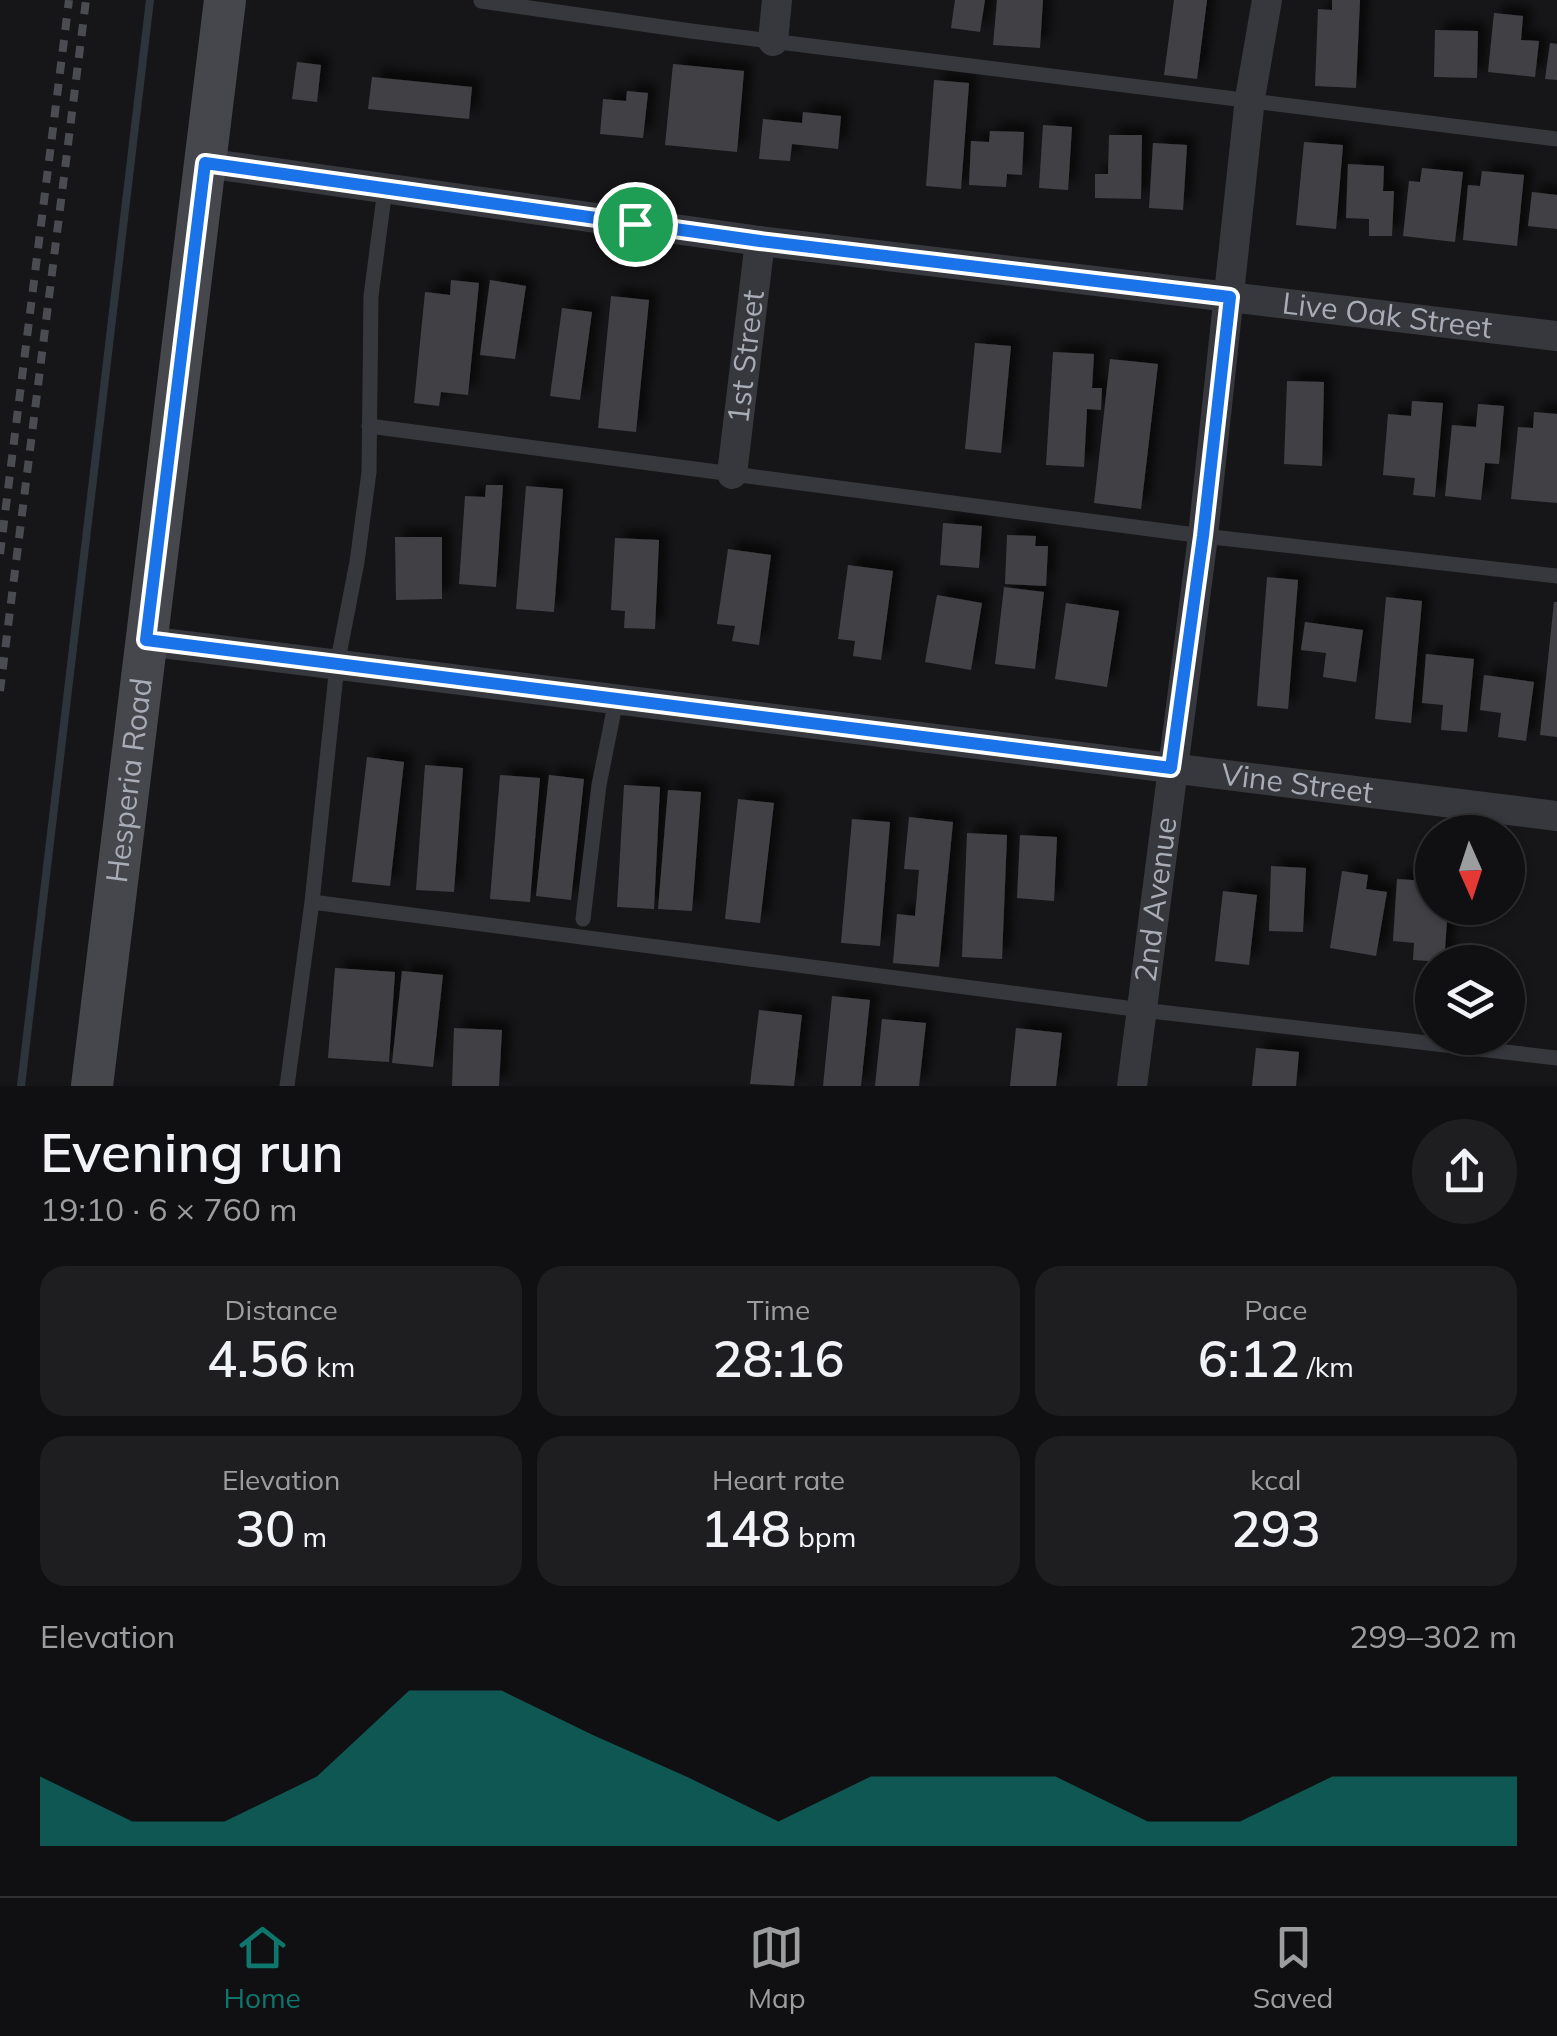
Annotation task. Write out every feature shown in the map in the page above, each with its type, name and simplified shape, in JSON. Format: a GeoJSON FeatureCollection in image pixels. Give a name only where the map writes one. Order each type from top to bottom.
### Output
{"type":"FeatureCollection","features":[{"type":"Feature","properties":{"kind":"main road","name":"Hesperia Road"},"geometry":{"type":"LineString","coordinates":[[92,1086],[226,0]]}},
{"type":"Feature","properties":{"kind":"street"},"geometry":{"type":"LineString","coordinates":[[773,41],[777,0]]}},
{"type":"Feature","properties":{"kind":"street","name":"2nd Avenue"},"geometry":{"type":"LineString","coordinates":[[1132,1086],[1203,536],[1250,98],[1267,0]]}},
{"type":"Feature","properties":{"kind":"street","name":"Live Oak Street"},"geometry":{"type":"LineString","coordinates":[[205,163],[760,241],[1557,336]]}},
{"type":"Feature","properties":{"kind":"street","name":"1st Street"},"geometry":{"type":"LineString","coordinates":[[732,474],[760,241]]}},
{"type":"Feature","properties":{"kind":"street","name":"Vine Street"},"geometry":{"type":"LineString","coordinates":[[146,640],[1557,816]]}},
{"type":"Feature","properties":{"kind":"lane"},"geometry":{"type":"LineString","coordinates":[[481,1],[1557,139]]}},
{"type":"Feature","properties":{"kind":"lane"},"geometry":{"type":"LineString","coordinates":[[287,1086],[312,902],[337,665],[357,562],[368,472],[371,296],[385,189]]}},
{"type":"Feature","properties":{"kind":"lane"},"geometry":{"type":"LineString","coordinates":[[369,426],[1203,536],[1557,576]]}},
{"type":"Feature","properties":{"kind":"lane"},"geometry":{"type":"LineString","coordinates":[[584,919],[599,785],[616,700]]}},
{"type":"Feature","properties":{"kind":"lane"},"geometry":{"type":"LineString","coordinates":[[312,902],[1142,1010],[1557,1058]]}},
{"type":"Feature","properties":{"kind":"building"},"geometry":{"type":"Polygon","coordinates":[[[955,0],[985,0],[980,32],[951,28],[955,0]]]}},
{"type":"Feature","properties":{"kind":"building"},"geometry":{"type":"Polygon","coordinates":[[[997,0],[1043,0],[1040,48],[993,45],[997,0]]]}},
{"type":"Feature","properties":{"kind":"building"},"geometry":{"type":"Polygon","coordinates":[[[1174,0],[1207,0],[1197,79],[1164,75],[1174,0]]]}},
{"type":"Feature","properties":{"kind":"building"},"geometry":{"type":"Polygon","coordinates":[[[1332,0],[1360,0],[1356,88],[1315,86],[1318,9],[1332,10],[1332,0]]]}},
{"type":"Feature","properties":{"kind":"building"},"geometry":{"type":"Polygon","coordinates":[[[1494,13],[1523,16],[1521,40],[1539,41],[1535,77],[1488,72],[1494,13]]]}},
{"type":"Feature","properties":{"kind":"building"},"geometry":{"type":"Polygon","coordinates":[[[1435,30],[1478,31],[1477,78],[1434,77],[1435,30]]]}},
{"type":"Feature","properties":{"kind":"building"},"geometry":{"type":"Polygon","coordinates":[[[1550,43],[1557,44],[1557,80],[1545,79],[1550,43]]]}},
{"type":"Feature","properties":{"kind":"building"},"geometry":{"type":"Polygon","coordinates":[[[297,62],[321,65],[317,102],[292,99],[297,62]]]}},
{"type":"Feature","properties":{"kind":"building"},"geometry":{"type":"Polygon","coordinates":[[[673,64],[744,71],[737,152],[665,145],[673,64]]]}},
{"type":"Feature","properties":{"kind":"building"},"geometry":{"type":"Polygon","coordinates":[[[372,77],[472,87],[469,119],[368,109],[372,77]]]}},
{"type":"Feature","properties":{"kind":"building"},"geometry":{"type":"Polygon","coordinates":[[[934,80],[969,83],[961,189],[926,186],[934,80]]]}},
{"type":"Feature","properties":{"kind":"building"},"geometry":{"type":"Polygon","coordinates":[[[627,91],[648,93],[643,138],[600,134],[603,99],[626,101],[627,91]]]}},
{"type":"Feature","properties":{"kind":"building"},"geometry":{"type":"Polygon","coordinates":[[[803,112],[841,116],[838,149],[792,144],[790,161],[759,159],[763,119],[802,123],[803,112]]]}},
{"type":"Feature","properties":{"kind":"building"},"geometry":{"type":"Polygon","coordinates":[[[1043,125],[1072,127],[1068,190],[1039,188],[1043,125]]]}},
{"type":"Feature","properties":{"kind":"building"},"geometry":{"type":"Polygon","coordinates":[[[990,131],[1024,132],[1022,175],[1007,174],[1006,187],[969,185],[971,141],[989,142],[990,131]]]}},
{"type":"Feature","properties":{"kind":"building"},"geometry":{"type":"Polygon","coordinates":[[[1109,135],[1142,135],[1141,199],[1095,198],[1095,174],[1108,174],[1109,135]]]}},
{"type":"Feature","properties":{"kind":"building"},"geometry":{"type":"Polygon","coordinates":[[[1304,142],[1343,145],[1336,229],[1296,225],[1304,142]]]}},
{"type":"Feature","properties":{"kind":"building"},"geometry":{"type":"Polygon","coordinates":[[[1153,143],[1187,145],[1183,210],[1149,208],[1153,143]]]}},
{"type":"Feature","properties":{"kind":"building"},"geometry":{"type":"Polygon","coordinates":[[[1348,164],[1384,166],[1383,191],[1394,191],[1392,236],[1369,236],[1369,219],[1346,218],[1348,164]]]}},
{"type":"Feature","properties":{"kind":"building"},"geometry":{"type":"Polygon","coordinates":[[[1422,168],[1463,172],[1455,242],[1403,236],[1409,181],[1420,182],[1422,168]]]}},
{"type":"Feature","properties":{"kind":"building"},"geometry":{"type":"Polygon","coordinates":[[[1482,171],[1524,175],[1517,246],[1463,240],[1468,185],[1480,186],[1482,171]]]}},
{"type":"Feature","properties":{"kind":"building"},"geometry":{"type":"Polygon","coordinates":[[[1532,192],[1557,195],[1557,229],[1528,226],[1532,192]]]}},
{"type":"Feature","properties":{"kind":"building"},"geometry":{"type":"Polygon","coordinates":[[[451,280],[479,283],[468,395],[441,392],[439,406],[414,403],[425,292],[450,295],[451,280]]]}},
{"type":"Feature","properties":{"kind":"building"},"geometry":{"type":"Polygon","coordinates":[[[490,280],[526,286],[515,359],[480,355],[490,280]]]}},
{"type":"Feature","properties":{"kind":"building"},"geometry":{"type":"Polygon","coordinates":[[[611,296],[649,300],[636,432],[598,428],[611,296]]]}},
{"type":"Feature","properties":{"kind":"building"},"geometry":{"type":"Polygon","coordinates":[[[562,308],[592,312],[580,400],[550,396],[562,308]]]}},
{"type":"Feature","properties":{"kind":"building"},"geometry":{"type":"Polygon","coordinates":[[[975,343],[1011,346],[1001,453],[965,449],[975,343]]]}},
{"type":"Feature","properties":{"kind":"building"},"geometry":{"type":"Polygon","coordinates":[[[1053,352],[1094,354],[1092,388],[1102,388],[1101,410],[1087,409],[1084,467],[1046,465],[1053,352]]]}},
{"type":"Feature","properties":{"kind":"building"},"geometry":{"type":"Polygon","coordinates":[[[1110,359],[1158,364],[1141,509],[1094,503],[1110,359]]]}},
{"type":"Feature","properties":{"kind":"building"},"geometry":{"type":"Polygon","coordinates":[[[1287,381],[1324,382],[1322,466],[1284,464],[1287,381]]]}},
{"type":"Feature","properties":{"kind":"building"},"geometry":{"type":"Polygon","coordinates":[[[1412,401],[1443,403],[1435,497],[1413,495],[1415,478],[1383,475],[1388,414],[1411,416],[1412,401]]]}},
{"type":"Feature","properties":{"kind":"building"},"geometry":{"type":"Polygon","coordinates":[[[1478,404],[1504,406],[1499,464],[1485,463],[1481,500],[1445,496],[1452,425],[1476,427],[1478,404]]]}},
{"type":"Feature","properties":{"kind":"building"},"geometry":{"type":"Polygon","coordinates":[[[1534,412],[1557,414],[1557,503],[1511,499],[1518,427],[1533,428],[1534,412]]]}},
{"type":"Feature","properties":{"kind":"building"},"geometry":{"type":"Polygon","coordinates":[[[486,485],[503,485],[496,587],[459,584],[465,496],[485,497],[486,485]]]}},
{"type":"Feature","properties":{"kind":"building"},"geometry":{"type":"Polygon","coordinates":[[[526,486],[563,489],[554,612],[516,609],[526,486]]]}},
{"type":"Feature","properties":{"kind":"building"},"geometry":{"type":"Polygon","coordinates":[[[943,523],[982,526],[979,568],[940,565],[943,523]]]}},
{"type":"Feature","properties":{"kind":"building"},"geometry":{"type":"Polygon","coordinates":[[[1007,535],[1036,536],[1035,546],[1048,546],[1046,586],[1005,584],[1007,535]]]}},
{"type":"Feature","properties":{"kind":"building"},"geometry":{"type":"Polygon","coordinates":[[[395,537],[442,537],[442,599],[396,600],[395,537]]]}},
{"type":"Feature","properties":{"kind":"building"},"geometry":{"type":"Polygon","coordinates":[[[615,538],[659,540],[655,629],[624,628],[625,611],[611,610],[615,538]]]}},
{"type":"Feature","properties":{"kind":"building"},"geometry":{"type":"Polygon","coordinates":[[[728,549],[771,555],[759,645],[732,641],[735,626],[717,624],[728,549]]]}},
{"type":"Feature","properties":{"kind":"building"},"geometry":{"type":"Polygon","coordinates":[[[848,565],[893,571],[881,660],[853,656],[855,641],[838,639],[848,565]]]}},
{"type":"Feature","properties":{"kind":"building"},"geometry":{"type":"Polygon","coordinates":[[[1267,577],[1298,580],[1288,709],[1257,706],[1267,577]]]}},
{"type":"Feature","properties":{"kind":"building"},"geometry":{"type":"Polygon","coordinates":[[[1004,587],[1044,592],[1035,669],[995,664],[1004,587]]]}},
{"type":"Feature","properties":{"kind":"building"},"geometry":{"type":"Polygon","coordinates":[[[937,595],[982,603],[971,670],[925,662],[937,595]]]}},
{"type":"Feature","properties":{"kind":"building"},"geometry":{"type":"Polygon","coordinates":[[[1386,597],[1422,601],[1411,723],[1375,719],[1386,597]]]}},
{"type":"Feature","properties":{"kind":"building"},"geometry":{"type":"Polygon","coordinates":[[[1557,602],[1557,737],[1540,735],[1557,602]]]}},
{"type":"Feature","properties":{"kind":"building"},"geometry":{"type":"Polygon","coordinates":[[[1066,603],[1119,611],[1107,687],[1055,679],[1066,603]]]}},
{"type":"Feature","properties":{"kind":"building"},"geometry":{"type":"Polygon","coordinates":[[[1305,622],[1363,630],[1356,682],[1323,677],[1326,653],[1301,650],[1305,622]]]}},
{"type":"Feature","properties":{"kind":"building"},"geometry":{"type":"Polygon","coordinates":[[[1426,654],[1474,659],[1467,732],[1441,730],[1443,705],[1422,703],[1426,654]]]}},
{"type":"Feature","properties":{"kind":"building"},"geometry":{"type":"Polygon","coordinates":[[[1484,675],[1534,682],[1526,741],[1498,737],[1501,713],[1480,710],[1484,675]]]}},
{"type":"Feature","properties":{"kind":"building"},"geometry":{"type":"Polygon","coordinates":[[[367,757],[404,762],[390,886],[352,882],[367,757]]]}},
{"type":"Feature","properties":{"kind":"building"},"geometry":{"type":"Polygon","coordinates":[[[425,765],[463,768],[454,892],[416,890],[425,765]]]}},
{"type":"Feature","properties":{"kind":"building"},"geometry":{"type":"Polygon","coordinates":[[[500,775],[540,778],[530,902],[490,899],[500,775]]]}},
{"type":"Feature","properties":{"kind":"building"},"geometry":{"type":"Polygon","coordinates":[[[549,775],[584,779],[571,900],[536,896],[549,775]]]}},
{"type":"Feature","properties":{"kind":"building"},"geometry":{"type":"Polygon","coordinates":[[[624,785],[660,787],[654,909],[617,907],[624,785]]]}},
{"type":"Feature","properties":{"kind":"building"},"geometry":{"type":"Polygon","coordinates":[[[668,790],[701,792],[692,911],[658,909],[668,790]]]}},
{"type":"Feature","properties":{"kind":"building"},"geometry":{"type":"Polygon","coordinates":[[[738,799],[774,803],[760,923],[725,919],[738,799]]]}},
{"type":"Feature","properties":{"kind":"building"},"geometry":{"type":"Polygon","coordinates":[[[909,817],[953,822],[939,967],[893,963],[897,914],[915,916],[919,870],[904,869],[909,817]]]}},
{"type":"Feature","properties":{"kind":"building"},"geometry":{"type":"Polygon","coordinates":[[[852,819],[890,822],[880,946],[841,943],[852,819]]]}},
{"type":"Feature","properties":{"kind":"building"},"geometry":{"type":"Polygon","coordinates":[[[967,833],[1007,835],[1002,959],[962,957],[967,833]]]}},
{"type":"Feature","properties":{"kind":"building"},"geometry":{"type":"Polygon","coordinates":[[[1020,835],[1057,837],[1054,901],[1017,898],[1020,835]]]}},
{"type":"Feature","properties":{"kind":"building"},"geometry":{"type":"Polygon","coordinates":[[[1271,866],[1306,868],[1303,932],[1269,931],[1271,866]]]}},
{"type":"Feature","properties":{"kind":"building"},"geometry":{"type":"Polygon","coordinates":[[[1342,871],[1368,875],[1366,889],[1387,892],[1376,956],[1330,948],[1342,871]]]}},
{"type":"Feature","properties":{"kind":"building"},"geometry":{"type":"Polygon","coordinates":[[[1397,879],[1415,880],[1415,925],[1447,925],[1445,945],[1415,945],[1413,960],[1414,943],[1393,941],[1397,879]]]}},
{"type":"Feature","properties":{"kind":"building"},"geometry":{"type":"Polygon","coordinates":[[[1223,891],[1257,895],[1249,965],[1215,961],[1223,891]]]}},
{"type":"Feature","properties":{"kind":"building"},"geometry":{"type":"Polygon","coordinates":[[[335,968],[395,972],[389,1062],[328,1058],[335,968]]]}},
{"type":"Feature","properties":{"kind":"building"},"geometry":{"type":"Polygon","coordinates":[[[402,971],[443,975],[433,1067],[392,1063],[402,971]]]}},
{"type":"Feature","properties":{"kind":"building"},"geometry":{"type":"Polygon","coordinates":[[[832,996],[870,1000],[861,1086],[823,1086],[832,996]]]}},
{"type":"Feature","properties":{"kind":"building"},"geometry":{"type":"Polygon","coordinates":[[[759,1010],[802,1015],[794,1086],[750,1084],[759,1010]]]}},
{"type":"Feature","properties":{"kind":"building"},"geometry":{"type":"Polygon","coordinates":[[[882,1019],[926,1023],[919,1086],[875,1086],[882,1019]]]}},
{"type":"Feature","properties":{"kind":"building"},"geometry":{"type":"Polygon","coordinates":[[[454,1028],[502,1030],[499,1086],[452,1086],[454,1028]]]}},
{"type":"Feature","properties":{"kind":"building"},"geometry":{"type":"Polygon","coordinates":[[[1016,1028],[1062,1033],[1056,1086],[1010,1086],[1016,1028]]]}},
{"type":"Feature","properties":{"kind":"building"},"geometry":{"type":"Polygon","coordinates":[[[1256,1048],[1299,1052],[1296,1086],[1252,1086],[1256,1048]]]}},
{"type":"Feature","properties":{"kind":"waterway"},"geometry":{"type":"LineString","coordinates":[[21,1086],[150,0]]}},
{"type":"Feature","properties":{"kind":"railway"},"geometry":{"type":"LineString","coordinates":[[0,554],[69,0]]}},
{"type":"Feature","properties":{"kind":"railway"},"geometry":{"type":"LineString","coordinates":[[0,691],[86,0]]}},
{"type":"Feature","properties":{"kind":"route"},"geometry":{"type":"LineString","coordinates":[[205,163],[635,224],[1230,297],[1171,768],[146,640],[205,163]]}}]}
